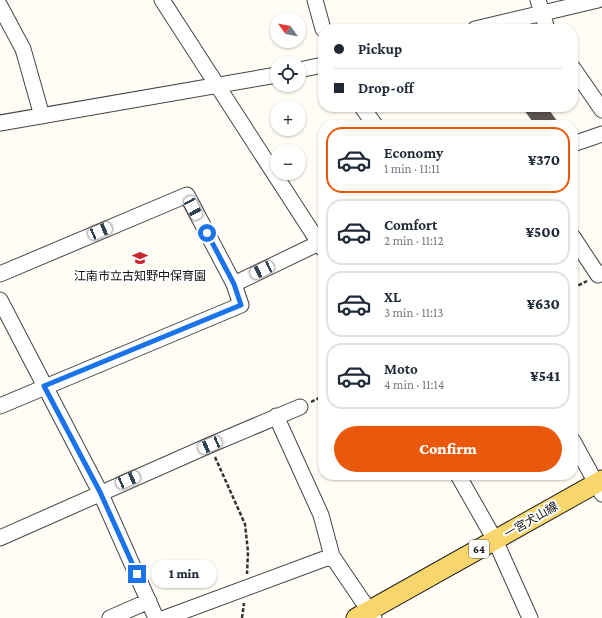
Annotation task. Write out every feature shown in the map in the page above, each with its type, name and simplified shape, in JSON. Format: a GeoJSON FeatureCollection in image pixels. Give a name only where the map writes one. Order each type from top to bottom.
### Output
{"type":"FeatureCollection","features":[{"type":"Feature","properties":{"kind":"main road","name":"一宮犬山線"},"geometry":{"type":"LineString","coordinates":[[366,616],[495,540],[600,486]]}},
{"type":"Feature","properties":{"kind":"street"},"geometry":{"type":"LineString","coordinates":[[162,0],[318,241]]}},
{"type":"Feature","properties":{"kind":"street"},"geometry":{"type":"LineString","coordinates":[[315,0],[322,24]]}},
{"type":"Feature","properties":{"kind":"street"},"geometry":{"type":"LineString","coordinates":[[489,24],[540,6],[598,0]]}},
{"type":"Feature","properties":{"kind":"street"},"geometry":{"type":"LineString","coordinates":[[0,6],[24,49],[42,116]]}},
{"type":"Feature","properties":{"kind":"street"},"geometry":{"type":"LineString","coordinates":[[540,6],[545,24]]}},
{"type":"Feature","properties":{"kind":"street"},"geometry":{"type":"LineString","coordinates":[[306,69],[318,66]]}},
{"type":"Feature","properties":{"kind":"street"},"geometry":{"type":"LineString","coordinates":[[0,123],[219,86],[270,75]]}},
{"type":"Feature","properties":{"kind":"street"},"geometry":{"type":"LineString","coordinates":[[578,75],[602,110]]}},
{"type":"Feature","properties":{"kind":"street"},"geometry":{"type":"LineString","coordinates":[[578,142],[602,134]]}},
{"type":"Feature","properties":{"kind":"street"},"geometry":{"type":"LineString","coordinates":[[0,274],[187,195],[234,284],[241,305],[44,386],[0,406]]}},
{"type":"Feature","properties":{"kind":"street"},"geometry":{"type":"LineString","coordinates":[[578,245],[598,275],[602,273]]}},
{"type":"Feature","properties":{"kind":"street"},"geometry":{"type":"LineString","coordinates":[[234,284],[318,247]]}},
{"type":"Feature","properties":{"kind":"street"},"geometry":{"type":"LineString","coordinates":[[0,300],[100,492],[156,618]]}},
{"type":"Feature","properties":{"kind":"street"},"geometry":{"type":"LineString","coordinates":[[0,538],[100,492],[300,407]]}},
{"type":"Feature","properties":{"kind":"street"},"geometry":{"type":"LineString","coordinates":[[276,416],[321,515],[332,556],[366,616]]}},
{"type":"Feature","properties":{"kind":"street"},"geometry":{"type":"LineString","coordinates":[[578,449],[600,486]]}},
{"type":"Feature","properties":{"kind":"street"},"geometry":{"type":"LineString","coordinates":[[461,480],[495,540],[530,618]]}},
{"type":"Feature","properties":{"kind":"street"},"geometry":{"type":"LineString","coordinates":[[165,618],[332,556]]}},
{"type":"Feature","properties":{"kind":"street"},"geometry":{"type":"LineString","coordinates":[[110,618],[149,601]]}},
{"type":"Feature","properties":{"kind":"path"},"geometry":{"type":"LineString","coordinates":[[210,445],[244,524],[248,552],[247,588],[242,618]]}},
{"type":"Feature","properties":{"kind":"building"},"geometry":{"type":"Polygon","coordinates":[[[525,112],[551,112],[556,120],[531,120],[525,112]]]}},
{"type":"Feature","properties":{"kind":"place","name":"江南市立古知野中保育園"},"geometry":{"type":"Point","coordinates":[140,258]}},
{"type":"Feature","properties":{"kind":"route"},"geometry":{"type":"LineString","coordinates":[[137,574],[100,492],[44,386],[241,305],[234,284],[207,233]]}}]}
